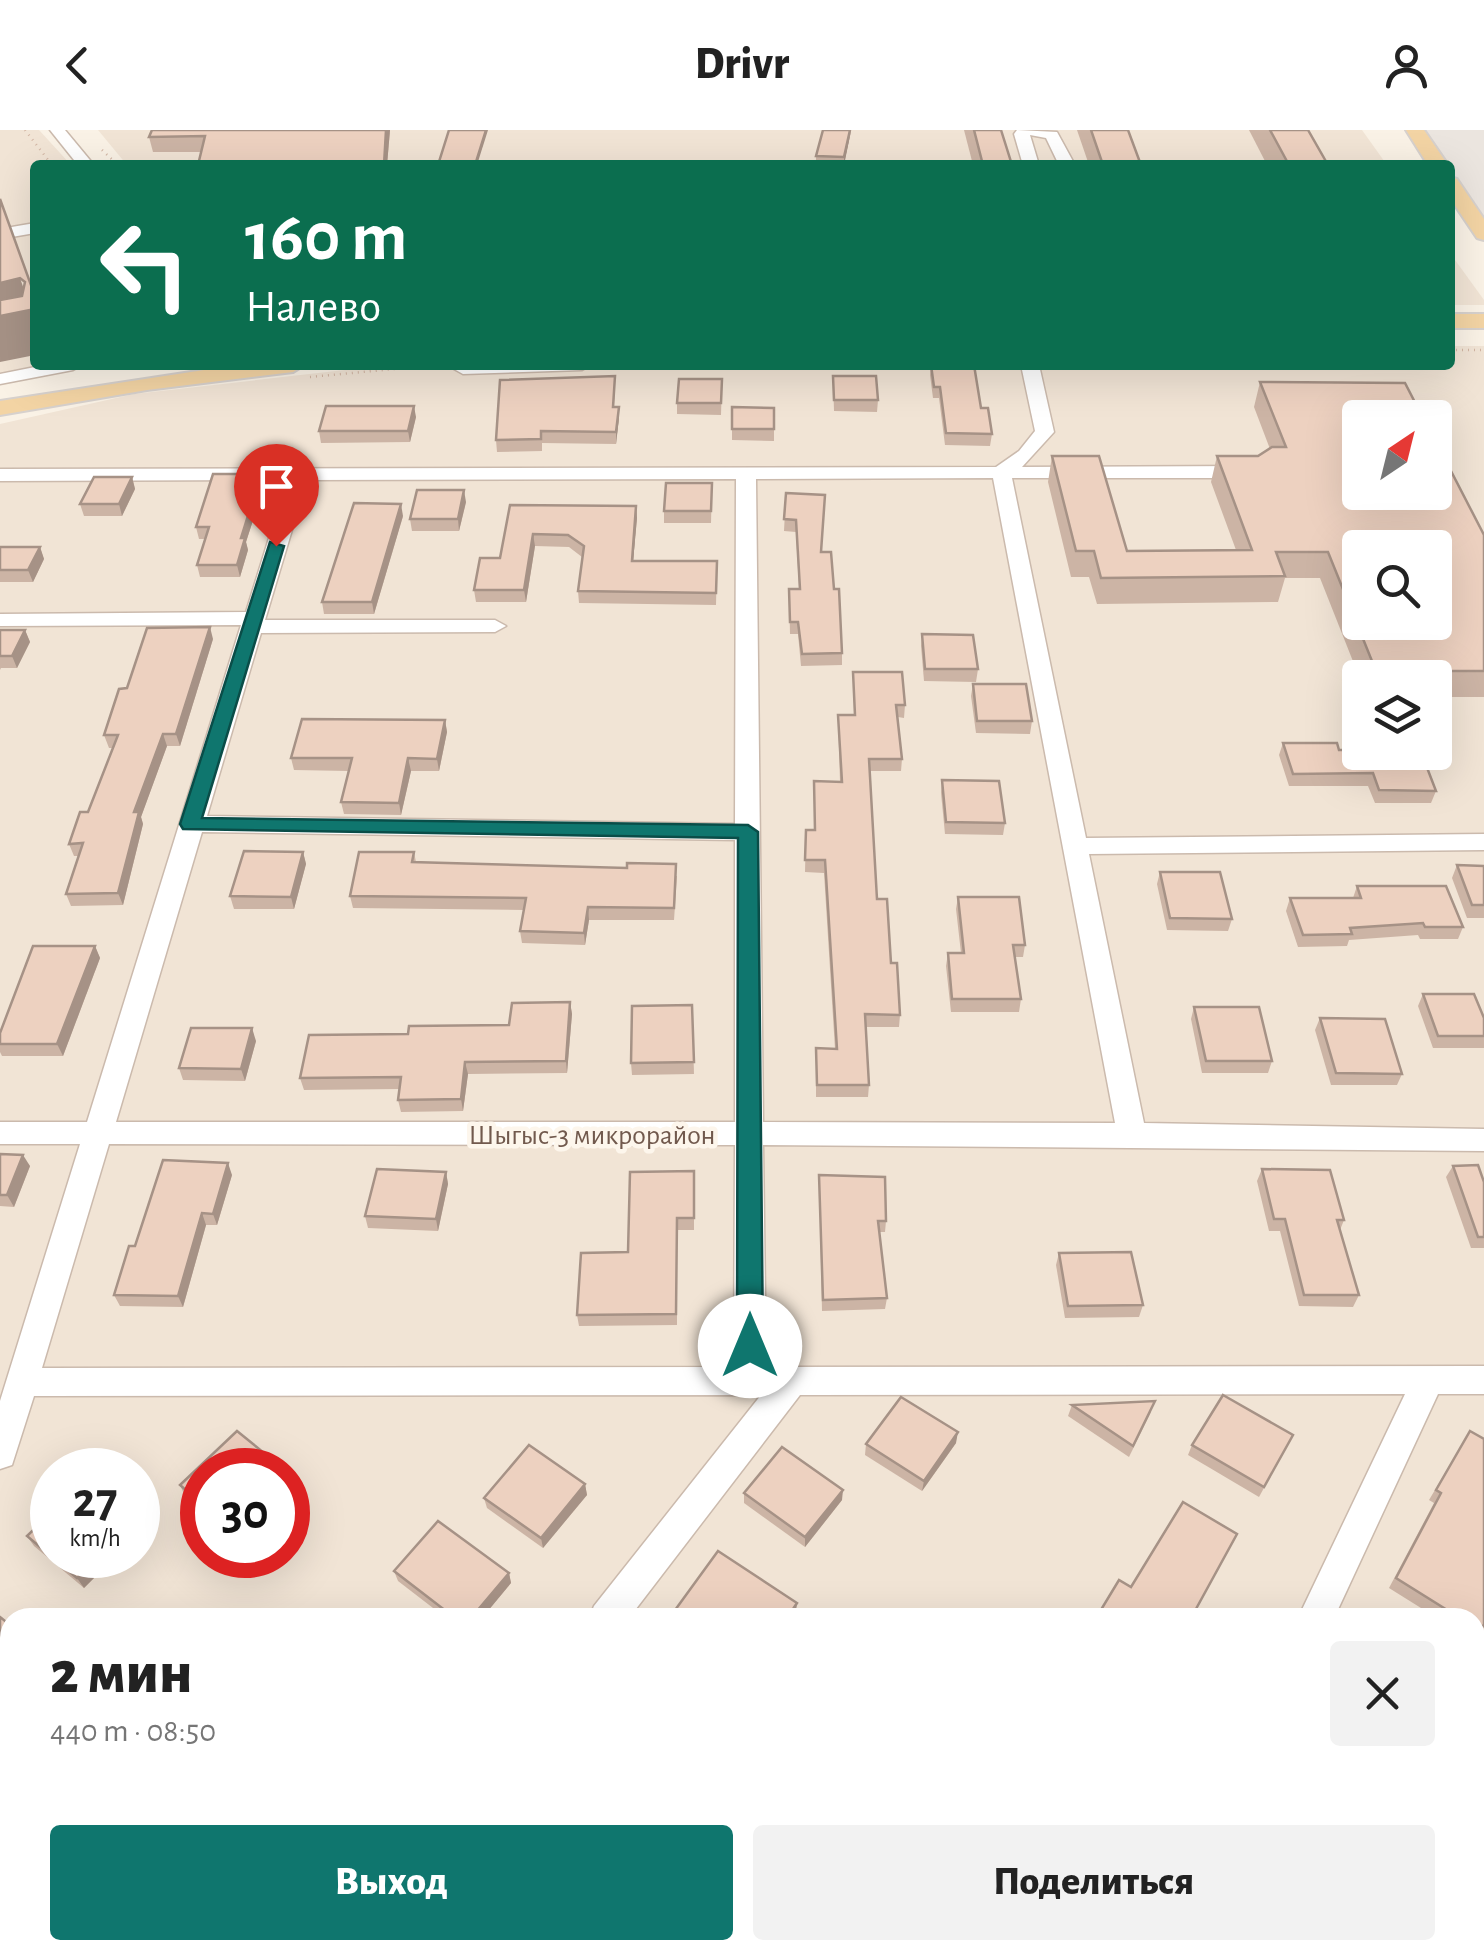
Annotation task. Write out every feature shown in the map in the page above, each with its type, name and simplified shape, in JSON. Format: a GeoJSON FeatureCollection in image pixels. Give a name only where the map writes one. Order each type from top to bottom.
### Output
{"type":"FeatureCollection","features":[{"type":"Feature","properties":{"kind":"main road"},"geometry":{"type":"LineString","coordinates":[[1414,130],[1435,160]]}},
{"type":"Feature","properties":{"kind":"main road"},"geometry":{"type":"LineString","coordinates":[[1455,190],[1484,234]]}},
{"type":"Feature","properties":{"kind":"main road"},"geometry":{"type":"LineString","coordinates":[[1455,321],[1484,321]]}},
{"type":"Feature","properties":{"kind":"main road"},"geometry":{"type":"LineString","coordinates":[[1455,334],[1484,334]]}},
{"type":"Feature","properties":{"kind":"main road"},"geometry":{"type":"LineString","coordinates":[[0,398],[169,370]]}},
{"type":"Feature","properties":{"kind":"main road"},"geometry":{"type":"LineString","coordinates":[[0,408],[252,370]]}},
{"type":"Feature","properties":{"kind":"street"},"geometry":{"type":"LineString","coordinates":[[57,130],[82,160]]}},
{"type":"Feature","properties":{"kind":"street"},"geometry":{"type":"LineString","coordinates":[[1029,160],[1021,134],[1027,130],[1052,135],[1064,160]]}},
{"type":"Feature","properties":{"kind":"street"},"geometry":{"type":"LineString","coordinates":[[0,234],[30,229]]}},
{"type":"Feature","properties":{"kind":"street"},"geometry":{"type":"LineString","coordinates":[[0,379],[48,370]]}},
{"type":"Feature","properties":{"kind":"street"},"geometry":{"type":"LineString","coordinates":[[1001,472],[1026,455],[1044,432],[1031,370]]}},
{"type":"Feature","properties":{"kind":"street"},"geometry":{"type":"LineString","coordinates":[[1001,472],[1132,1134]]}},
{"type":"Feature","properties":{"kind":"street"},"geometry":{"type":"LineString","coordinates":[[0,475],[1252,472]]}},
{"type":"Feature","properties":{"kind":"street"},"geometry":{"type":"LineString","coordinates":[[0,1454],[299,474]]}},
{"type":"Feature","properties":{"kind":"street"},"geometry":{"type":"LineString","coordinates":[[746,474],[750,1381]]}},
{"type":"Feature","properties":{"kind":"street"},"geometry":{"type":"LineString","coordinates":[[0,620],[495,626]]}},
{"type":"Feature","properties":{"kind":"street"},"geometry":{"type":"LineString","coordinates":[[190,824],[748,832]]}},
{"type":"Feature","properties":{"kind":"street"},"geometry":{"type":"LineString","coordinates":[[1075,846],[1484,842]]}},
{"type":"Feature","properties":{"kind":"street","name":"Шыгыс-3 микрорайон"},"geometry":{"type":"LineString","coordinates":[[0,1133],[1132,1134],[1484,1140]]}},
{"type":"Feature","properties":{"kind":"street"},"geometry":{"type":"LineString","coordinates":[[1321,1608],[1428,1380]]}},
{"type":"Feature","properties":{"kind":"street"},"geometry":{"type":"LineString","coordinates":[[22,1382],[1484,1380]]}},
{"type":"Feature","properties":{"kind":"street"},"geometry":{"type":"LineString","coordinates":[[615,1608],[792,1381]]}},
{"type":"Feature","properties":{"kind":"path"},"geometry":{"type":"LineString","coordinates":[[25,130],[48,160]]}},
{"type":"Feature","properties":{"kind":"path"},"geometry":{"type":"LineString","coordinates":[[1455,350],[1484,350]]}},
{"type":"Feature","properties":{"kind":"shaded area"},"geometry":{"type":"Polygon","coordinates":[[[0,130],[39,130],[66,160],[30,160],[30,370],[52,370],[0,381],[0,130]]]}},
{"type":"Feature","properties":{"kind":"shaded area"},"geometry":{"type":"Polygon","coordinates":[[[98,130],[1362,130],[1383,160],[123,160],[98,130]]]}},
{"type":"Feature","properties":{"kind":"shaded area"},"geometry":{"type":"Polygon","coordinates":[[[1418,130],[1484,130],[1484,226],[1455,184],[1455,160],[1439,160],[1418,130]]]}},
{"type":"Feature","properties":{"kind":"shaded area"},"geometry":{"type":"Polygon","coordinates":[[[1455,260],[1484,300],[1484,305],[1455,305],[1455,260]]]}},
{"type":"Feature","properties":{"kind":"shaded area"},"geometry":{"type":"Polygon","coordinates":[[[1455,346],[1484,346],[1484,1608],[0,1608],[0,424],[134,394],[345,370],[1455,370],[1455,346]]]}},
{"type":"Feature","properties":{"kind":"building"},"geometry":{"type":"Polygon","coordinates":[[[152,130],[386,130],[384,160],[199,160],[205,136],[149,137],[152,130]]]}},
{"type":"Feature","properties":{"kind":"building"},"geometry":{"type":"Polygon","coordinates":[[[449,130],[486,130],[477,160],[440,160],[449,130]]]}},
{"type":"Feature","properties":{"kind":"building"},"geometry":{"type":"Polygon","coordinates":[[[823,130],[850,130],[844,157],[816,156],[823,130]]]}},
{"type":"Feature","properties":{"kind":"building"},"geometry":{"type":"Polygon","coordinates":[[[974,130],[1001,130],[1010,160],[982,160],[974,130]]]}},
{"type":"Feature","properties":{"kind":"building"},"geometry":{"type":"Polygon","coordinates":[[[1091,130],[1128,130],[1139,160],[1101,160],[1091,130]]]}},
{"type":"Feature","properties":{"kind":"building"},"geometry":{"type":"Polygon","coordinates":[[[1270,130],[1308,130],[1325,160],[1286,160],[1270,130]]]}},
{"type":"Feature","properties":{"kind":"building"},"geometry":{"type":"Polygon","coordinates":[[[0,199],[30,282],[30,310],[0,316],[0,300],[22,296],[25,282],[20,278],[0,283],[0,199]]]}},
{"type":"Feature","properties":{"kind":"building"},"geometry":{"type":"Polygon","coordinates":[[[932,370],[975,370],[981,408],[988,408],[992,434],[946,433],[940,387],[934,387],[932,370]]]}},
{"type":"Feature","properties":{"kind":"building"},"geometry":{"type":"Polygon","coordinates":[[[615,376],[613,407],[619,407],[616,432],[541,431],[541,439],[496,440],[500,380],[615,376]]]}},
{"type":"Feature","properties":{"kind":"building"},"geometry":{"type":"Polygon","coordinates":[[[833,376],[876,376],[878,400],[834,400],[833,376]]]}},
{"type":"Feature","properties":{"kind":"building"},"geometry":{"type":"Polygon","coordinates":[[[679,379],[722,379],[721,403],[677,403],[679,379]]]}},
{"type":"Feature","properties":{"kind":"building"},"geometry":{"type":"Polygon","coordinates":[[[1260,382],[1405,383],[1414,400],[1342,400],[1342,510],[1452,510],[1452,473],[1484,535],[1484,671],[1452,671],[1452,660],[1372,660],[1363,640],[1452,640],[1452,530],[1342,530],[1342,587],[1328,552],[1276,552],[1285,576],[1101,578],[1094,551],[1076,551],[1052,456],[1099,456],[1127,551],[1252,550],[1217,456],[1258,456],[1272,447],[1286,447],[1260,382]]]}},
{"type":"Feature","properties":{"kind":"building"},"geometry":{"type":"Polygon","coordinates":[[[326,406],[414,406],[408,431],[319,431],[326,406]]]}},
{"type":"Feature","properties":{"kind":"building"},"geometry":{"type":"Polygon","coordinates":[[[732,407],[774,408],[774,429],[732,429],[732,407]]]}},
{"type":"Feature","properties":{"kind":"building"},"geometry":{"type":"Polygon","coordinates":[[[213,474],[261,474],[241,538],[245,538],[237,565],[197,565],[209,527],[196,527],[213,474]]]}},
{"type":"Feature","properties":{"kind":"building"},"geometry":{"type":"Polygon","coordinates":[[[94,477],[132,477],[119,504],[80,504],[94,477]]]}},
{"type":"Feature","properties":{"kind":"building"},"geometry":{"type":"Polygon","coordinates":[[[666,483],[712,483],[711,511],[664,511],[666,483]]]}},
{"type":"Feature","properties":{"kind":"building"},"geometry":{"type":"Polygon","coordinates":[[[417,490],[464,490],[458,519],[410,519],[417,490]]]}},
{"type":"Feature","properties":{"kind":"building"},"geometry":{"type":"Polygon","coordinates":[[[786,493],[825,495],[821,552],[831,552],[834,589],[839,589],[842,653],[802,654],[798,622],[790,622],[789,589],[800,589],[796,520],[784,519],[786,493]]]}},
{"type":"Feature","properties":{"kind":"building"},"geometry":{"type":"Polygon","coordinates":[[[354,503],[401,504],[372,602],[322,602],[354,503]]]}},
{"type":"Feature","properties":{"kind":"building"},"geometry":{"type":"Polygon","coordinates":[[[510,505],[636,506],[632,561],[717,561],[716,593],[578,591],[584,546],[568,535],[533,534],[524,590],[474,590],[480,558],[500,558],[510,505]]]}},
{"type":"Feature","properties":{"kind":"building"},"geometry":{"type":"Polygon","coordinates":[[[0,547],[40,547],[28,570],[0,570],[0,547]]]}},
{"type":"Feature","properties":{"kind":"building"},"geometry":{"type":"Polygon","coordinates":[[[210,627],[176,734],[163,734],[134,812],[139,812],[118,893],[66,894],[83,843],[69,844],[80,812],[88,812],[118,735],[104,735],[119,689],[127,688],[147,628],[210,627]]]}},
{"type":"Feature","properties":{"kind":"building"},"geometry":{"type":"Polygon","coordinates":[[[0,630],[25,630],[12,656],[0,656],[0,630]]]}},
{"type":"Feature","properties":{"kind":"building"},"geometry":{"type":"Polygon","coordinates":[[[922,634],[973,635],[978,669],[925,669],[922,634]]]}},
{"type":"Feature","properties":{"kind":"building"},"geometry":{"type":"Polygon","coordinates":[[[853,672],[902,672],[905,705],[896,705],[902,759],[869,759],[877,899],[887,899],[891,963],[897,963],[900,1015],[865,1014],[869,1085],[817,1085],[816,1048],[837,1049],[825,860],[805,860],[806,830],[815,830],[814,781],[842,782],[838,715],[855,715],[853,672]]]}},
{"type":"Feature","properties":{"kind":"building"},"geometry":{"type":"Polygon","coordinates":[[[973,684],[1026,684],[1032,721],[977,721],[973,684]]]}},
{"type":"Feature","properties":{"kind":"building"},"geometry":{"type":"Polygon","coordinates":[[[302,719],[445,720],[437,759],[408,758],[399,803],[341,802],[352,758],[291,758],[302,719]]]}},
{"type":"Feature","properties":{"kind":"building"},"geometry":{"type":"Polygon","coordinates":[[[1283,743],[1337,743],[1342,750],[1342,770],[1428,770],[1436,791],[1379,790],[1373,773],[1293,774],[1283,743]]]}},
{"type":"Feature","properties":{"kind":"building"},"geometry":{"type":"Polygon","coordinates":[[[942,780],[999,781],[1005,823],[946,822],[942,780]]]}},
{"type":"Feature","properties":{"kind":"building"},"geometry":{"type":"Polygon","coordinates":[[[244,851],[303,852],[291,897],[230,896],[244,851]]]}},
{"type":"Feature","properties":{"kind":"building"},"geometry":{"type":"Polygon","coordinates":[[[359,852],[414,852],[412,862],[627,868],[627,863],[676,864],[674,908],[588,907],[584,933],[520,931],[526,898],[350,896],[359,852]]]}},
{"type":"Feature","properties":{"kind":"building"},"geometry":{"type":"Polygon","coordinates":[[[1457,865],[1484,866],[1484,905],[1472,905],[1457,865]]]}},
{"type":"Feature","properties":{"kind":"building"},"geometry":{"type":"Polygon","coordinates":[[[1160,872],[1220,872],[1232,919],[1170,918],[1160,872]]]}},
{"type":"Feature","properties":{"kind":"building"},"geometry":{"type":"Polygon","coordinates":[[[1357,886],[1446,886],[1463,927],[1425,927],[1423,923],[1350,928],[1352,934],[1303,935],[1290,898],[1361,898],[1357,886]]]}},
{"type":"Feature","properties":{"kind":"building"},"geometry":{"type":"Polygon","coordinates":[[[958,897],[1019,897],[1025,945],[1013,945],[1021,999],[952,999],[948,953],[964,953],[958,897]]]}},
{"type":"Feature","properties":{"kind":"building"},"geometry":{"type":"Polygon","coordinates":[[[33,946],[95,946],[57,1044],[0,1044],[0,1033],[33,946]]]}},
{"type":"Feature","properties":{"kind":"building"},"geometry":{"type":"Polygon","coordinates":[[[1423,994],[1474,994],[1484,1018],[1484,1036],[1438,1036],[1423,994]]]}},
{"type":"Feature","properties":{"kind":"building"},"geometry":{"type":"Polygon","coordinates":[[[570,1002],[566,1061],[465,1062],[461,1099],[398,1100],[401,1077],[300,1078],[309,1035],[408,1034],[409,1026],[509,1025],[512,1003],[570,1002]]]}},
{"type":"Feature","properties":{"kind":"building"},"geometry":{"type":"Polygon","coordinates":[[[692,1005],[694,1062],[631,1063],[632,1006],[692,1005]]]}},
{"type":"Feature","properties":{"kind":"building"},"geometry":{"type":"Polygon","coordinates":[[[1194,1007],[1259,1007],[1272,1061],[1206,1061],[1194,1007]]]}},
{"type":"Feature","properties":{"kind":"building"},"geometry":{"type":"Polygon","coordinates":[[[1320,1018],[1385,1019],[1402,1074],[1336,1073],[1320,1018]]]}},
{"type":"Feature","properties":{"kind":"building"},"geometry":{"type":"Polygon","coordinates":[[[191,1028],[252,1028],[241,1069],[179,1068],[191,1028]]]}},
{"type":"Feature","properties":{"kind":"building"},"geometry":{"type":"Polygon","coordinates":[[[0,1154],[23,1155],[7,1195],[0,1195],[0,1154]]]}},
{"type":"Feature","properties":{"kind":"building"},"geometry":{"type":"Polygon","coordinates":[[[163,1160],[228,1163],[213,1214],[202,1213],[178,1296],[114,1295],[129,1246],[135,1246],[163,1160]]]}},
{"type":"Feature","properties":{"kind":"building"},"geometry":{"type":"Polygon","coordinates":[[[1478,1165],[1484,1182],[1484,1237],[1478,1237],[1453,1166],[1478,1165]]]}},
{"type":"Feature","properties":{"kind":"building"},"geometry":{"type":"Polygon","coordinates":[[[377,1169],[446,1172],[436,1219],[365,1216],[377,1169]]]}},
{"type":"Feature","properties":{"kind":"building"},"geometry":{"type":"Polygon","coordinates":[[[1262,1169],[1330,1170],[1344,1220],[1337,1220],[1359,1295],[1304,1295],[1285,1219],[1274,1219],[1262,1169]]]}},
{"type":"Feature","properties":{"kind":"building"},"geometry":{"type":"Polygon","coordinates":[[[694,1171],[694,1218],[677,1218],[676,1314],[577,1315],[581,1253],[628,1252],[630,1172],[694,1171]]]}},
{"type":"Feature","properties":{"kind":"building"},"geometry":{"type":"Polygon","coordinates":[[[819,1175],[885,1177],[886,1221],[878,1221],[887,1298],[823,1300],[819,1175]]]}},
{"type":"Feature","properties":{"kind":"building"},"geometry":{"type":"Polygon","coordinates":[[[1131,1252],[1143,1305],[1068,1306],[1059,1253],[1131,1252]]]}},
{"type":"Feature","properties":{"kind":"building"},"geometry":{"type":"Polygon","coordinates":[[[1223,1395],[1293,1435],[1264,1487],[1192,1445],[1223,1395]]]}},
{"type":"Feature","properties":{"kind":"building"},"geometry":{"type":"Polygon","coordinates":[[[901,1397],[958,1432],[924,1481],[866,1444],[901,1397]]]}},
{"type":"Feature","properties":{"kind":"building"},"geometry":{"type":"Polygon","coordinates":[[[1155,1401],[1133,1446],[1072,1405],[1155,1401]]]}},
{"type":"Feature","properties":{"kind":"building"},"geometry":{"type":"Polygon","coordinates":[[[237,1431],[258,1448],[219,1448],[237,1431]]]}},
{"type":"Feature","properties":{"kind":"building"},"geometry":{"type":"Polygon","coordinates":[[[1470,1431],[1484,1439],[1484,1608],[1444,1608],[1396,1578],[1441,1493],[1436,1490],[1470,1431]]]}},
{"type":"Feature","properties":{"kind":"building"},"geometry":{"type":"Polygon","coordinates":[[[529,1445],[585,1484],[541,1538],[484,1498],[529,1445]]]}},
{"type":"Feature","properties":{"kind":"building"},"geometry":{"type":"Polygon","coordinates":[[[782,1447],[843,1490],[805,1537],[744,1493],[782,1447]]]}},
{"type":"Feature","properties":{"kind":"building"},"geometry":{"type":"Polygon","coordinates":[[[1183,1502],[1237,1534],[1196,1608],[1102,1608],[1119,1580],[1131,1587],[1183,1502]]]}},
{"type":"Feature","properties":{"kind":"building"},"geometry":{"type":"Polygon","coordinates":[[[438,1521],[509,1573],[479,1608],[442,1608],[394,1571],[438,1521]]]}},
{"type":"Feature","properties":{"kind":"building"},"geometry":{"type":"Polygon","coordinates":[[[718,1551],[797,1603],[794,1608],[677,1608],[718,1551]]]}},
{"type":"Feature","properties":{"kind":"route"},"geometry":{"type":"LineString","coordinates":[[276,546],[190,824],[748,832],[750,1346]]}}]}
